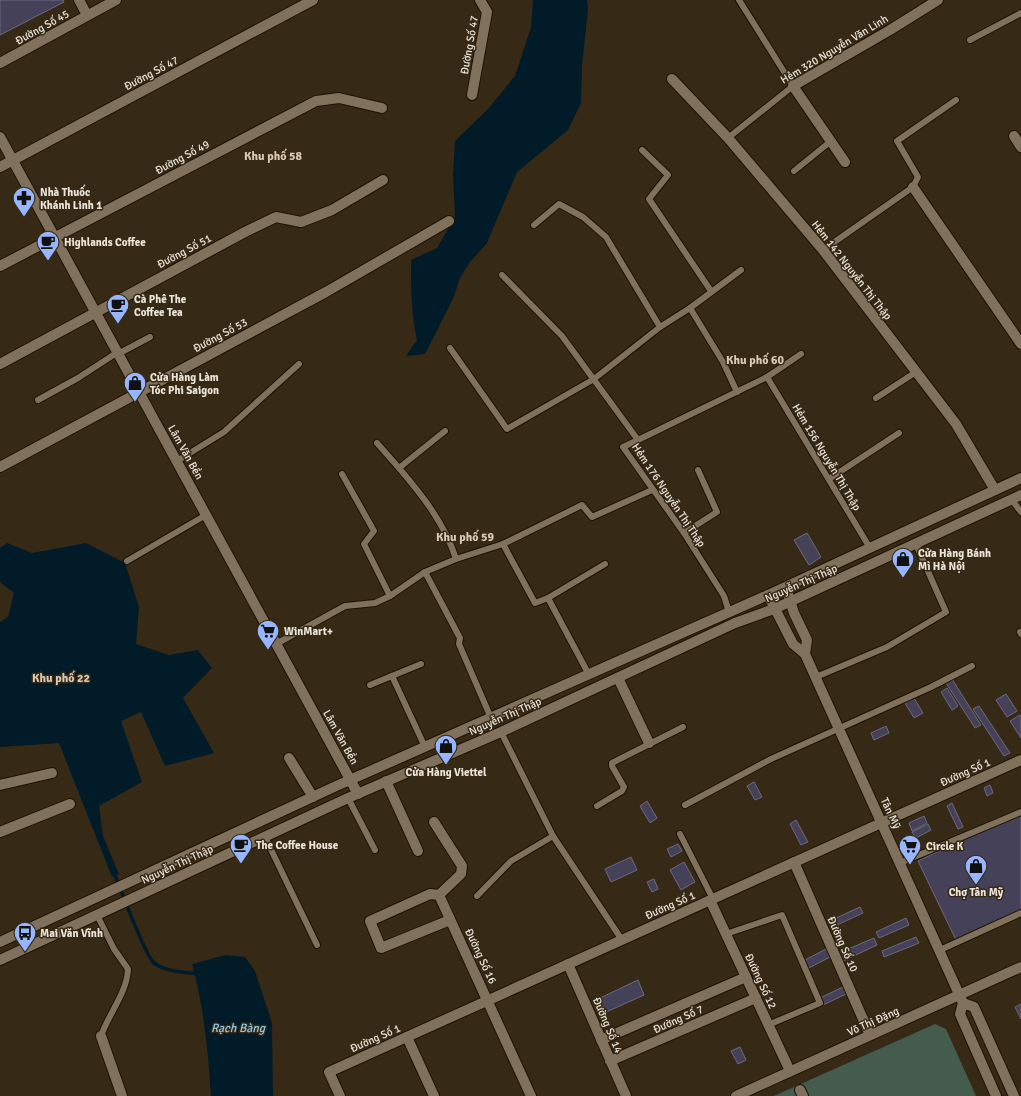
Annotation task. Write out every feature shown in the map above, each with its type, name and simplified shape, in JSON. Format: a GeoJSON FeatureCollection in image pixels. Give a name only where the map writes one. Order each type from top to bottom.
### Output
{"type":"FeatureCollection","features":[{"type":"Feature","properties":{"kind":"street"},"geometry":{"type":"LineString","coordinates":[[79,0],[87,15]]}},
{"type":"Feature","properties":{"kind":"street","name":"Đường Số 45"},"geometry":{"type":"LineString","coordinates":[[0,63],[116,0]]}},
{"type":"Feature","properties":{"kind":"street","name":"Đường Số 47"},"geometry":{"type":"LineString","coordinates":[[0,167],[313,0]]}},
{"type":"Feature","properties":{"kind":"street","name":"Đường Số 47"},"geometry":{"type":"LineString","coordinates":[[472,95],[486,12],[480,0]]}},
{"type":"Feature","properties":{"kind":"street","name":"Hẻm 320 Nguyễn Văn Linh"},"geometry":{"type":"LineString","coordinates":[[793,86],[890,30],[938,0]]}},
{"type":"Feature","properties":{"kind":"street","name":"Hẻm 142 Nguyễn Thị Thập"},"geometry":{"type":"LineString","coordinates":[[672,79],[728,138],[822,250],[956,424],[995,490]]}},
{"type":"Feature","properties":{"kind":"street"},"geometry":{"type":"LineString","coordinates":[[793,86],[845,162]]}},
{"type":"Feature","properties":{"kind":"street","name":"Đường Số 49"},"geometry":{"type":"LineString","coordinates":[[0,266],[316,101],[339,98],[382,108]]}},
{"type":"Feature","properties":{"kind":"street"},"geometry":{"type":"LineString","coordinates":[[1014,136],[1021,147]]}},
{"type":"Feature","properties":{"kind":"street","name":"Lâm Văn Bền"},"geometry":{"type":"LineString","coordinates":[[0,137],[358,794]]}},
{"type":"Feature","properties":{"kind":"street","name":"Đường Số 51"},"geometry":{"type":"LineString","coordinates":[[0,364],[251,229],[276,217],[301,222],[332,210],[383,180]]}},
{"type":"Feature","properties":{"kind":"street"},"geometry":{"type":"LineString","coordinates":[[913,188],[1021,344]]}},
{"type":"Feature","properties":{"kind":"street","name":"Đường Số 53"},"geometry":{"type":"LineString","coordinates":[[0,467],[326,292],[449,220]]}},
{"type":"Feature","properties":{"kind":"street","name":"Nguyễn Thị Thập"},"geometry":{"type":"LineString","coordinates":[[0,942],[350,780],[491,718],[588,673],[768,595],[1021,478]]}},
{"type":"Feature","properties":{"kind":"street","name":"Nguyễn Thị Thập"},"geometry":{"type":"LineString","coordinates":[[0,960],[348,798],[500,732],[1016,497]]}},
{"type":"Feature","properties":{"kind":"street","name":"Tân Mỹ"},"geometry":{"type":"LineString","coordinates":[[785,587],[791,600],[794,613],[807,640],[805,654]]}},
{"type":"Feature","properties":{"kind":"street","name":"Tân Mỹ"},"geometry":{"type":"LineString","coordinates":[[768,595],[793,644],[805,654],[882,822],[961,999],[960,1014],[996,1096]]}},
{"type":"Feature","properties":{"kind":"street"},"geometry":{"type":"LineString","coordinates":[[729,612],[735,624]]}},
{"type":"Feature","properties":{"kind":"street"},"geometry":{"type":"LineString","coordinates":[[618,678],[649,743]]}},
{"type":"Feature","properties":{"kind":"street"},"geometry":{"type":"LineString","coordinates":[[289,758],[313,797]]}},
{"type":"Feature","properties":{"kind":"street","name":"Đường Số 1"},"geometry":{"type":"LineString","coordinates":[[340,1096],[329,1072],[1021,760]]}},
{"type":"Feature","properties":{"kind":"street"},"geometry":{"type":"LineString","coordinates":[[0,785],[52,773]]}},
{"type":"Feature","properties":{"kind":"street"},"geometry":{"type":"LineString","coordinates":[[386,782],[418,851]]}},
{"type":"Feature","properties":{"kind":"street"},"geometry":{"type":"LineString","coordinates":[[0,832],[70,804]]}},
{"type":"Feature","properties":{"kind":"street"},"geometry":{"type":"LineString","coordinates":[[434,822],[462,866],[461,874],[439,895],[430,894],[370,921],[381,948],[450,920]]}},
{"type":"Feature","properties":{"kind":"street","name":"Đường Số 10"},"geometry":{"type":"LineString","coordinates":[[794,862],[870,1035]]}},
{"type":"Feature","properties":{"kind":"street","name":"Đường Số 16"},"geometry":{"type":"LineString","coordinates":[[439,895],[488,1000],[530,1096]]}},
{"type":"Feature","properties":{"kind":"street","name":"Đường Số 12"},"geometry":{"type":"LineString","coordinates":[[711,899],[790,1071]]}},
{"type":"Feature","properties":{"kind":"street","name":"Đường Số 14"},"geometry":{"type":"LineString","coordinates":[[568,964],[626,1096]]}},
{"type":"Feature","properties":{"kind":"street","name":"Võ Thị Đặng"},"geometry":{"type":"LineString","coordinates":[[736,1096],[870,1035],[961,999],[1021,967]]}},
{"type":"Feature","properties":{"kind":"street","name":"Đường Số 7"},"geometry":{"type":"LineString","coordinates":[[601,1040],[746,978]]}},
{"type":"Feature","properties":{"kind":"street","name":"Đường Số 7"},"geometry":{"type":"LineString","coordinates":[[610,1061],[756,998]]}},
{"type":"Feature","properties":{"kind":"street","name":"Tân Mỹ"},"geometry":{"type":"LineString","coordinates":[[961,999],[974,1007],[1014,1096]]}},
{"type":"Feature","properties":{"kind":"street"},"geometry":{"type":"LineString","coordinates":[[101,1036],[122,1096]]}},
{"type":"Feature","properties":{"kind":"street"},"geometry":{"type":"LineString","coordinates":[[407,1037],[434,1096]]}},
{"type":"Feature","properties":{"kind":"lane"},"geometry":{"type":"LineString","coordinates":[[740,0],[793,86]]}},
{"type":"Feature","properties":{"kind":"lane"},"geometry":{"type":"LineString","coordinates":[[970,40],[1021,13]]}},
{"type":"Feature","properties":{"kind":"lane","name":"Hẻm 320 Nguyễn Văn Linh"},"geometry":{"type":"LineString","coordinates":[[728,138],[793,86]]}},
{"type":"Feature","properties":{"kind":"lane"},"geometry":{"type":"LineString","coordinates":[[822,250],[913,188],[918,177],[897,140],[956,100]]}},
{"type":"Feature","properties":{"kind":"lane"},"geometry":{"type":"LineString","coordinates":[[794,171],[831,141]]}},
{"type":"Feature","properties":{"kind":"lane"},"geometry":{"type":"LineString","coordinates":[[642,150],[668,174],[649,199],[711,291]]}},
{"type":"Feature","properties":{"kind":"lane"},"geometry":{"type":"LineString","coordinates":[[534,225],[559,204],[583,217],[606,236],[660,327]]}},
{"type":"Feature","properties":{"kind":"lane"},"geometry":{"type":"LineString","coordinates":[[450,348],[507,429],[594,379],[660,327],[690,308],[741,270]]}},
{"type":"Feature","properties":{"kind":"lane","name":"Hẻm 176 Nguyễn Thị Thập"},"geometry":{"type":"LineString","coordinates":[[502,275],[562,336],[638,440],[622,447],[684,533],[724,596],[729,612]]}},
{"type":"Feature","properties":{"kind":"lane"},"geometry":{"type":"LineString","coordinates":[[690,308],[723,362],[737,392]]}},
{"type":"Feature","properties":{"kind":"lane"},"geometry":{"type":"LineString","coordinates":[[38,400],[78,378],[118,353],[150,337]]}},
{"type":"Feature","properties":{"kind":"lane"},"geometry":{"type":"LineString","coordinates":[[638,440],[767,377],[801,354]]}},
{"type":"Feature","properties":{"kind":"lane"},"geometry":{"type":"LineString","coordinates":[[177,461],[224,432],[299,364]]}},
{"type":"Feature","properties":{"kind":"lane"},"geometry":{"type":"LineString","coordinates":[[876,398],[916,372]]}},
{"type":"Feature","properties":{"kind":"lane","name":"Hẻm 156 Nguyễn Thị Thập"},"geometry":{"type":"LineString","coordinates":[[767,377],[870,548]]}},
{"type":"Feature","properties":{"kind":"lane"},"geometry":{"type":"LineString","coordinates":[[399,468],[445,431]]}},
{"type":"Feature","properties":{"kind":"lane"},"geometry":{"type":"LineString","coordinates":[[829,479],[899,433]]}},
{"type":"Feature","properties":{"kind":"lane"},"geometry":{"type":"LineString","coordinates":[[377,443],[424,497],[451,544],[456,559]]}},
{"type":"Feature","properties":{"kind":"lane"},"geometry":{"type":"LineString","coordinates":[[684,533],[717,512],[698,470]]}},
{"type":"Feature","properties":{"kind":"lane"},"geometry":{"type":"LineString","coordinates":[[342,474],[374,531],[364,544],[390,596]]}},
{"type":"Feature","properties":{"kind":"lane"},"geometry":{"type":"LineString","coordinates":[[276,644],[345,606],[375,603],[390,596],[425,572],[456,559],[503,544],[582,505],[592,517],[652,490]]}},
{"type":"Feature","properties":{"kind":"lane"},"geometry":{"type":"LineString","coordinates":[[1016,497],[1021,512]]}},
{"type":"Feature","properties":{"kind":"lane"},"geometry":{"type":"LineString","coordinates":[[127,561],[206,515]]}},
{"type":"Feature","properties":{"kind":"lane"},"geometry":{"type":"LineString","coordinates":[[816,677],[888,646],[946,612],[915,542]]}},
{"type":"Feature","properties":{"kind":"lane"},"geometry":{"type":"LineString","coordinates":[[503,544],[535,603],[548,598],[605,564]]}},
{"type":"Feature","properties":{"kind":"lane"},"geometry":{"type":"LineString","coordinates":[[425,572],[460,638],[459,644],[491,718]]}},
{"type":"Feature","properties":{"kind":"lane"},"geometry":{"type":"LineString","coordinates":[[548,598],[588,673]]}},
{"type":"Feature","properties":{"kind":"lane"},"geometry":{"type":"LineString","coordinates":[[370,685],[421,664]]}},
{"type":"Feature","properties":{"kind":"lane"},"geometry":{"type":"LineString","coordinates":[[685,804],[771,759],[930,687],[972,666]]}},
{"type":"Feature","properties":{"kind":"lane"},"geometry":{"type":"LineString","coordinates":[[392,676],[425,747]]}},
{"type":"Feature","properties":{"kind":"lane"},"geometry":{"type":"LineString","coordinates":[[597,806],[622,791],[624,787],[612,766],[612,763],[683,727]]}},
{"type":"Feature","properties":{"kind":"lane"},"geometry":{"type":"LineString","coordinates":[[500,732],[553,836],[622,940]]}},
{"type":"Feature","properties":{"kind":"lane"},"geometry":{"type":"LineString","coordinates":[[348,798],[375,850]]}},
{"type":"Feature","properties":{"kind":"lane"},"geometry":{"type":"LineString","coordinates":[[900,863],[1021,812]]}},
{"type":"Feature","properties":{"kind":"lane"},"geometry":{"type":"LineString","coordinates":[[680,834],[711,899]]}},
{"type":"Feature","properties":{"kind":"lane"},"geometry":{"type":"LineString","coordinates":[[477,896],[511,861],[553,836]]}},
{"type":"Feature","properties":{"kind":"lane"},"geometry":{"type":"LineString","coordinates":[[265,837],[318,945]]}},
{"type":"Feature","properties":{"kind":"lane"},"geometry":{"type":"LineString","coordinates":[[940,950],[1021,913]]}},
{"type":"Feature","properties":{"kind":"lane"},"geometry":{"type":"LineString","coordinates":[[97,915],[114,949],[128,969],[125,987],[105,1024],[101,1036]]}},
{"type":"Feature","properties":{"kind":"lane"},"geometry":{"type":"LineString","coordinates":[[726,934],[782,915],[820,1003],[768,1025]]}},
{"type":"Feature","properties":{"kind":"green space"},"geometry":{"type":"Polygon","coordinates":[[[935,1024],[946,1029],[976,1096],[774,1096],[935,1024]]]}},
{"type":"Feature","properties":{"kind":"water"},"geometry":{"type":"Polygon","coordinates":[[[533,0],[587,0],[588,9],[582,66],[581,103],[568,130],[517,172],[487,243],[470,262],[460,278],[453,299],[425,354],[406,356],[417,340],[412,310],[411,260],[437,248],[455,217],[453,176],[455,141],[488,109],[515,76],[531,27],[533,0]]]}},
{"type":"Feature","properties":{"kind":"water"},"geometry":{"type":"Polygon","coordinates":[[[7,543],[32,553],[86,543],[125,563],[139,607],[136,644],[169,655],[198,650],[212,668],[183,698],[214,753],[165,766],[141,712],[121,721],[142,782],[99,806],[103,836],[119,874],[112,877],[59,743],[0,747],[0,622],[8,617],[14,593],[0,582],[0,548],[7,543]]]}},
{"type":"Feature","properties":{"kind":"water","name":"Rạch Bàng"},"geometry":{"type":"Polygon","coordinates":[[[226,955],[245,957],[255,971],[272,1023],[273,1096],[211,1096],[205,1029],[200,996],[192,964],[226,955]]]}},
{"type":"Feature","properties":{"kind":"building"},"geometry":{"type":"Polygon","coordinates":[[[0,0],[63,0],[64,2],[0,35],[0,0]]]}},
{"type":"Feature","properties":{"kind":"building"},"geometry":{"type":"Polygon","coordinates":[[[807,533],[821,557],[809,565],[794,540],[807,533]]]}},
{"type":"Feature","properties":{"kind":"building"},"geometry":{"type":"Polygon","coordinates":[[[952,679],[981,725],[975,728],[946,683],[952,679]]]}},
{"type":"Feature","properties":{"kind":"building"},"geometry":{"type":"Polygon","coordinates":[[[947,688],[958,706],[952,710],[941,692],[947,688]]]}},
{"type":"Feature","properties":{"kind":"building"},"geometry":{"type":"Polygon","coordinates":[[[1006,694],[1017,711],[1007,717],[996,700],[1006,694]]]}},
{"type":"Feature","properties":{"kind":"building"},"geometry":{"type":"Polygon","coordinates":[[[914,698],[923,713],[914,718],[905,703],[914,698]]]}},
{"type":"Feature","properties":{"kind":"building"},"geometry":{"type":"Polygon","coordinates":[[[979,706],[1010,753],[1004,756],[973,709],[979,706]]]}},
{"type":"Feature","properties":{"kind":"building"},"geometry":{"type":"Polygon","coordinates":[[[1020,715],[1021,717],[1021,738],[1010,721],[1020,715]]]}},
{"type":"Feature","properties":{"kind":"building"},"geometry":{"type":"Polygon","coordinates":[[[886,726],[889,733],[874,740],[871,733],[886,726]]]}},
{"type":"Feature","properties":{"kind":"building"},"geometry":{"type":"Polygon","coordinates":[[[754,782],[762,797],[755,800],[747,786],[754,782]]]}},
{"type":"Feature","properties":{"kind":"building"},"geometry":{"type":"Polygon","coordinates":[[[990,785],[993,793],[987,796],[984,788],[990,785]]]}},
{"type":"Feature","properties":{"kind":"building"},"geometry":{"type":"Polygon","coordinates":[[[647,801],[657,818],[650,823],[640,806],[647,801]]]}},
{"type":"Feature","properties":{"kind":"building"},"geometry":{"type":"Polygon","coordinates":[[[952,803],[963,827],[958,829],[947,806],[952,803]]]}},
{"type":"Feature","properties":{"kind":"building","name":"Chợ Tân Mỹ"},"geometry":{"type":"Polygon","coordinates":[[[1021,812],[1021,911],[957,942],[918,861],[1021,812]]]}},
{"type":"Feature","properties":{"kind":"building"},"geometry":{"type":"Polygon","coordinates":[[[924,816],[927,823],[912,831],[909,823],[924,816]]]}},
{"type":"Feature","properties":{"kind":"building"},"geometry":{"type":"Polygon","coordinates":[[[796,820],[808,842],[801,845],[790,824],[796,820]]]}},
{"type":"Feature","properties":{"kind":"building"},"geometry":{"type":"Polygon","coordinates":[[[928,824],[931,830],[916,838],[912,832],[928,824]]]}},
{"type":"Feature","properties":{"kind":"building"},"geometry":{"type":"Polygon","coordinates":[[[678,844],[682,851],[671,857],[667,849],[678,844]]]}},
{"type":"Feature","properties":{"kind":"building"},"geometry":{"type":"Polygon","coordinates":[[[631,857],[637,870],[611,882],[605,869],[631,857]]]}},
{"type":"Feature","properties":{"kind":"building"},"geometry":{"type":"Polygon","coordinates":[[[684,862],[695,882],[681,890],[670,870],[684,862]]]}},
{"type":"Feature","properties":{"kind":"building"},"geometry":{"type":"Polygon","coordinates":[[[654,879],[658,889],[652,892],[647,882],[654,879]]]}},
{"type":"Feature","properties":{"kind":"building"},"geometry":{"type":"Polygon","coordinates":[[[860,907],[863,913],[837,925],[834,919],[860,907]]]}},
{"type":"Feature","properties":{"kind":"building"},"geometry":{"type":"Polygon","coordinates":[[[906,918],[909,925],[879,938],[876,932],[906,918]]]}},
{"type":"Feature","properties":{"kind":"building"},"geometry":{"type":"Polygon","coordinates":[[[916,937],[919,943],[884,957],[882,951],[916,937]]]}},
{"type":"Feature","properties":{"kind":"building"},"geometry":{"type":"Polygon","coordinates":[[[874,938],[877,945],[843,961],[839,953],[874,938]]]}},
{"type":"Feature","properties":{"kind":"building"},"geometry":{"type":"Polygon","coordinates":[[[826,949],[830,957],[807,969],[803,961],[826,949]]]}},
{"type":"Feature","properties":{"kind":"building"},"geometry":{"type":"Polygon","coordinates":[[[638,980],[644,995],[604,1013],[598,999],[638,980]]]}},
{"type":"Feature","properties":{"kind":"building"},"geometry":{"type":"Polygon","coordinates":[[[843,987],[846,994],[823,1005],[820,998],[843,987]]]}},
{"type":"Feature","properties":{"kind":"building"},"geometry":{"type":"Polygon","coordinates":[[[1021,1004],[1021,1019],[1015,1007],[1021,1004]]]}},
{"type":"Feature","properties":{"kind":"building"},"geometry":{"type":"Polygon","coordinates":[[[740,1047],[746,1060],[738,1064],[731,1051],[740,1047]]]}},
{"type":"Feature","properties":{"kind":"waterway"},"geometry":{"type":"LineString","coordinates":[[114,873],[139,935],[154,963],[170,970],[199,974]]}},
{"type":"Feature","properties":{"kind":"place","name":"Nhà Thuốc Khánh Linh 1"},"geometry":{"type":"Point","coordinates":[24,218]}},
{"type":"Feature","properties":{"kind":"place","name":"Highlands Coffee"},"geometry":{"type":"Point","coordinates":[48,262]}},
{"type":"Feature","properties":{"kind":"place","name":"Cà Phê The Coffee Tea"},"geometry":{"type":"Point","coordinates":[118,324]}},
{"type":"Feature","properties":{"kind":"place","name":"Cửa Hàng Làm Tóc Phi Saigon"},"geometry":{"type":"Point","coordinates":[135,402]}},
{"type":"Feature","properties":{"kind":"place","name":"Cửa Hàng Bánh Mì Hà Nội"},"geometry":{"type":"Point","coordinates":[903,578]}},
{"type":"Feature","properties":{"kind":"place","name":"WinMart+"},"geometry":{"type":"Point","coordinates":[268,650]}},
{"type":"Feature","properties":{"kind":"place","name":"Cửa Hàng Viettel"},"geometry":{"type":"Point","coordinates":[446,766]}},
{"type":"Feature","properties":{"kind":"place","name":"The Coffee House"},"geometry":{"type":"Point","coordinates":[241,864]}},
{"type":"Feature","properties":{"kind":"place","name":"Circle K"},"geometry":{"type":"Point","coordinates":[910,866]}},
{"type":"Feature","properties":{"kind":"place","name":"Chợ Tân Mỹ"},"geometry":{"type":"Point","coordinates":[976,886]}},
{"type":"Feature","properties":{"kind":"place","name":"Mai Văn Vĩnh"},"geometry":{"type":"Point","coordinates":[25,952]}},
{"type":"Feature","properties":{"kind":"district","name":"Khu phố 58"},"geometry":{"type":"Point","coordinates":[273,156]}},
{"type":"Feature","properties":{"kind":"district","name":"Khu phố 60"},"geometry":{"type":"Point","coordinates":[755,360]}},
{"type":"Feature","properties":{"kind":"district","name":"Khu phố 59"},"geometry":{"type":"Point","coordinates":[465,537]}},
{"type":"Feature","properties":{"kind":"district","name":"Khu phố 22"},"geometry":{"type":"Point","coordinates":[61,678]}}]}
